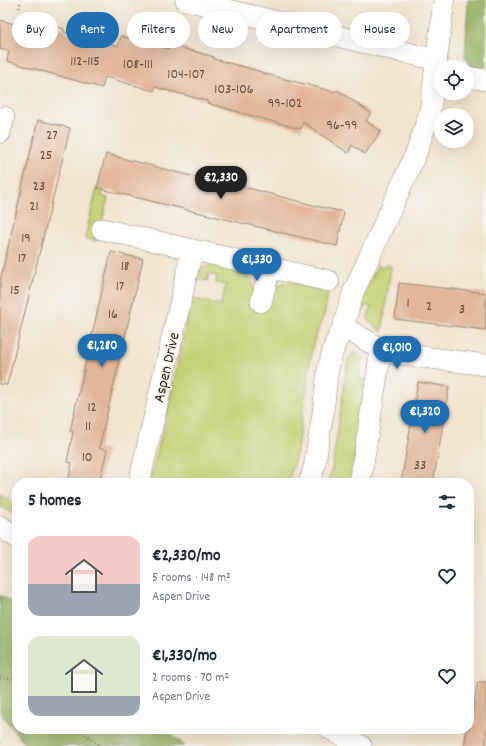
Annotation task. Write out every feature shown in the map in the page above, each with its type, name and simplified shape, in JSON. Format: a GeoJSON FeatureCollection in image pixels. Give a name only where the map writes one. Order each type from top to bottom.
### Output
{"type":"FeatureCollection","features":[{"type":"Feature","properties":{"kind":"street"},"geometry":{"type":"LineString","coordinates":[[186,0],[434,67]]}},
{"type":"Feature","properties":{"kind":"street"},"geometry":{"type":"LineString","coordinates":[[439,60],[444,0]]}},
{"type":"Feature","properties":{"kind":"street"},"geometry":{"type":"LineString","coordinates":[[474,78],[486,80]]}},
{"type":"Feature","properties":{"kind":"street"},"geometry":{"type":"LineString","coordinates":[[311,478],[314,468],[323,413],[328,368],[334,344],[343,327],[354,293],[417,151],[430,112],[434,90]]}},
{"type":"Feature","properties":{"kind":"street"},"geometry":{"type":"LineString","coordinates":[[102,229],[192,251],[329,281]]}},
{"type":"Feature","properties":{"kind":"street","name":"Aspen Drive"},"geometry":{"type":"LineString","coordinates":[[140,478],[192,251]]}},
{"type":"Feature","properties":{"kind":"street"},"geometry":{"type":"LineString","coordinates":[[261,302],[270,268]]}},
{"type":"Feature","properties":{"kind":"street"},"geometry":{"type":"LineString","coordinates":[[343,327],[381,349],[392,353],[486,365]]}},
{"type":"Feature","properties":{"kind":"street"},"geometry":{"type":"LineString","coordinates":[[361,478],[381,349]]}},
{"type":"Feature","properties":{"kind":"street"},"geometry":{"type":"LineString","coordinates":[[0,526],[12,534]]}},
{"type":"Feature","properties":{"kind":"street"},"geometry":{"type":"LineString","coordinates":[[339,734],[361,746]]}},
{"type":"Feature","properties":{"kind":"path"},"geometry":{"type":"LineString","coordinates":[[19,8],[21,0]]}},
{"type":"Feature","properties":{"kind":"path"},"geometry":{"type":"LineString","coordinates":[[0,678],[12,679]]}},
{"type":"Feature","properties":{"kind":"path"},"geometry":{"type":"LineString","coordinates":[[85,734],[100,746]]}},
{"type":"Feature","properties":{"kind":"green space"},"geometry":{"type":"Polygon","coordinates":[[[468,0],[486,0],[486,67],[480,69],[474,66],[474,60],[468,60],[465,55],[468,0]]]}},
{"type":"Feature","properties":{"kind":"green space"},"geometry":{"type":"Polygon","coordinates":[[[97,188],[103,189],[102,196],[108,198],[97,241],[85,238],[97,188]]]}},
{"type":"Feature","properties":{"kind":"green space"},"geometry":{"type":"Polygon","coordinates":[[[378,264],[381,267],[388,264],[391,267],[382,332],[369,322],[368,317],[371,307],[366,305],[359,319],[357,313],[378,264]]]}},
{"type":"Feature","properties":{"kind":"green space"},"geometry":{"type":"Polygon","coordinates":[[[214,265],[243,271],[252,280],[254,291],[275,290],[284,282],[287,284],[291,282],[328,290],[325,312],[313,343],[297,451],[289,478],[150,478],[166,419],[191,298],[221,305],[226,285],[216,283],[217,276],[209,274],[207,281],[195,278],[197,273],[204,267],[214,265]]]}},
{"type":"Feature","properties":{"kind":"green space"},"geometry":{"type":"Polygon","coordinates":[[[353,353],[359,354],[362,359],[359,379],[366,380],[351,478],[329,478],[332,469],[348,359],[353,353]]]}},
{"type":"Feature","properties":{"kind":"green space"},"geometry":{"type":"Polygon","coordinates":[[[0,494],[12,503],[12,513],[0,506],[0,494]]]}},
{"type":"Feature","properties":{"kind":"green space"},"geometry":{"type":"Polygon","coordinates":[[[0,595],[12,603],[12,728],[0,712],[0,595]]]}},
{"type":"Feature","properties":{"kind":"green space"},"geometry":{"type":"Polygon","coordinates":[[[17,734],[172,734],[185,746],[26,746],[17,734]]]}},
{"type":"Feature","properties":{"kind":"building"},"geometry":{"type":"Polygon","coordinates":[[[0,20],[12,24],[12,48],[58,48],[58,27],[64,29],[64,32],[66,33],[66,48],[119,48],[121,36],[127,38],[127,48],[181,48],[262,73],[335,92],[337,90],[371,113],[366,121],[381,131],[365,154],[352,145],[348,153],[303,122],[301,129],[155,87],[154,91],[105,77],[102,88],[7,61],[9,51],[0,49],[0,20]]]}},
{"type":"Feature","properties":{"kind":"building"},"geometry":{"type":"Polygon","coordinates":[[[38,120],[70,128],[7,385],[0,384],[0,281],[38,120]]]}},
{"type":"Feature","properties":{"kind":"building"},"geometry":{"type":"Polygon","coordinates":[[[106,154],[226,185],[244,187],[344,212],[337,246],[97,188],[106,154]]]}},
{"type":"Feature","properties":{"kind":"building"},"geometry":{"type":"Polygon","coordinates":[[[111,252],[143,259],[99,448],[107,450],[100,478],[69,478],[72,463],[67,462],[73,432],[70,431],[111,252]]]}},
{"type":"Feature","properties":{"kind":"building"},"geometry":{"type":"Polygon","coordinates":[[[399,283],[486,293],[486,330],[395,319],[399,283]]]}},
{"type":"Feature","properties":{"kind":"building"},"geometry":{"type":"Polygon","coordinates":[[[418,382],[449,387],[434,478],[402,478],[418,382]]]}},
{"type":"Feature","properties":{"kind":"building"},"geometry":{"type":"Polygon","coordinates":[[[478,682],[486,682],[486,746],[464,746],[466,734],[474,734],[474,703],[478,682]]]}}]}
